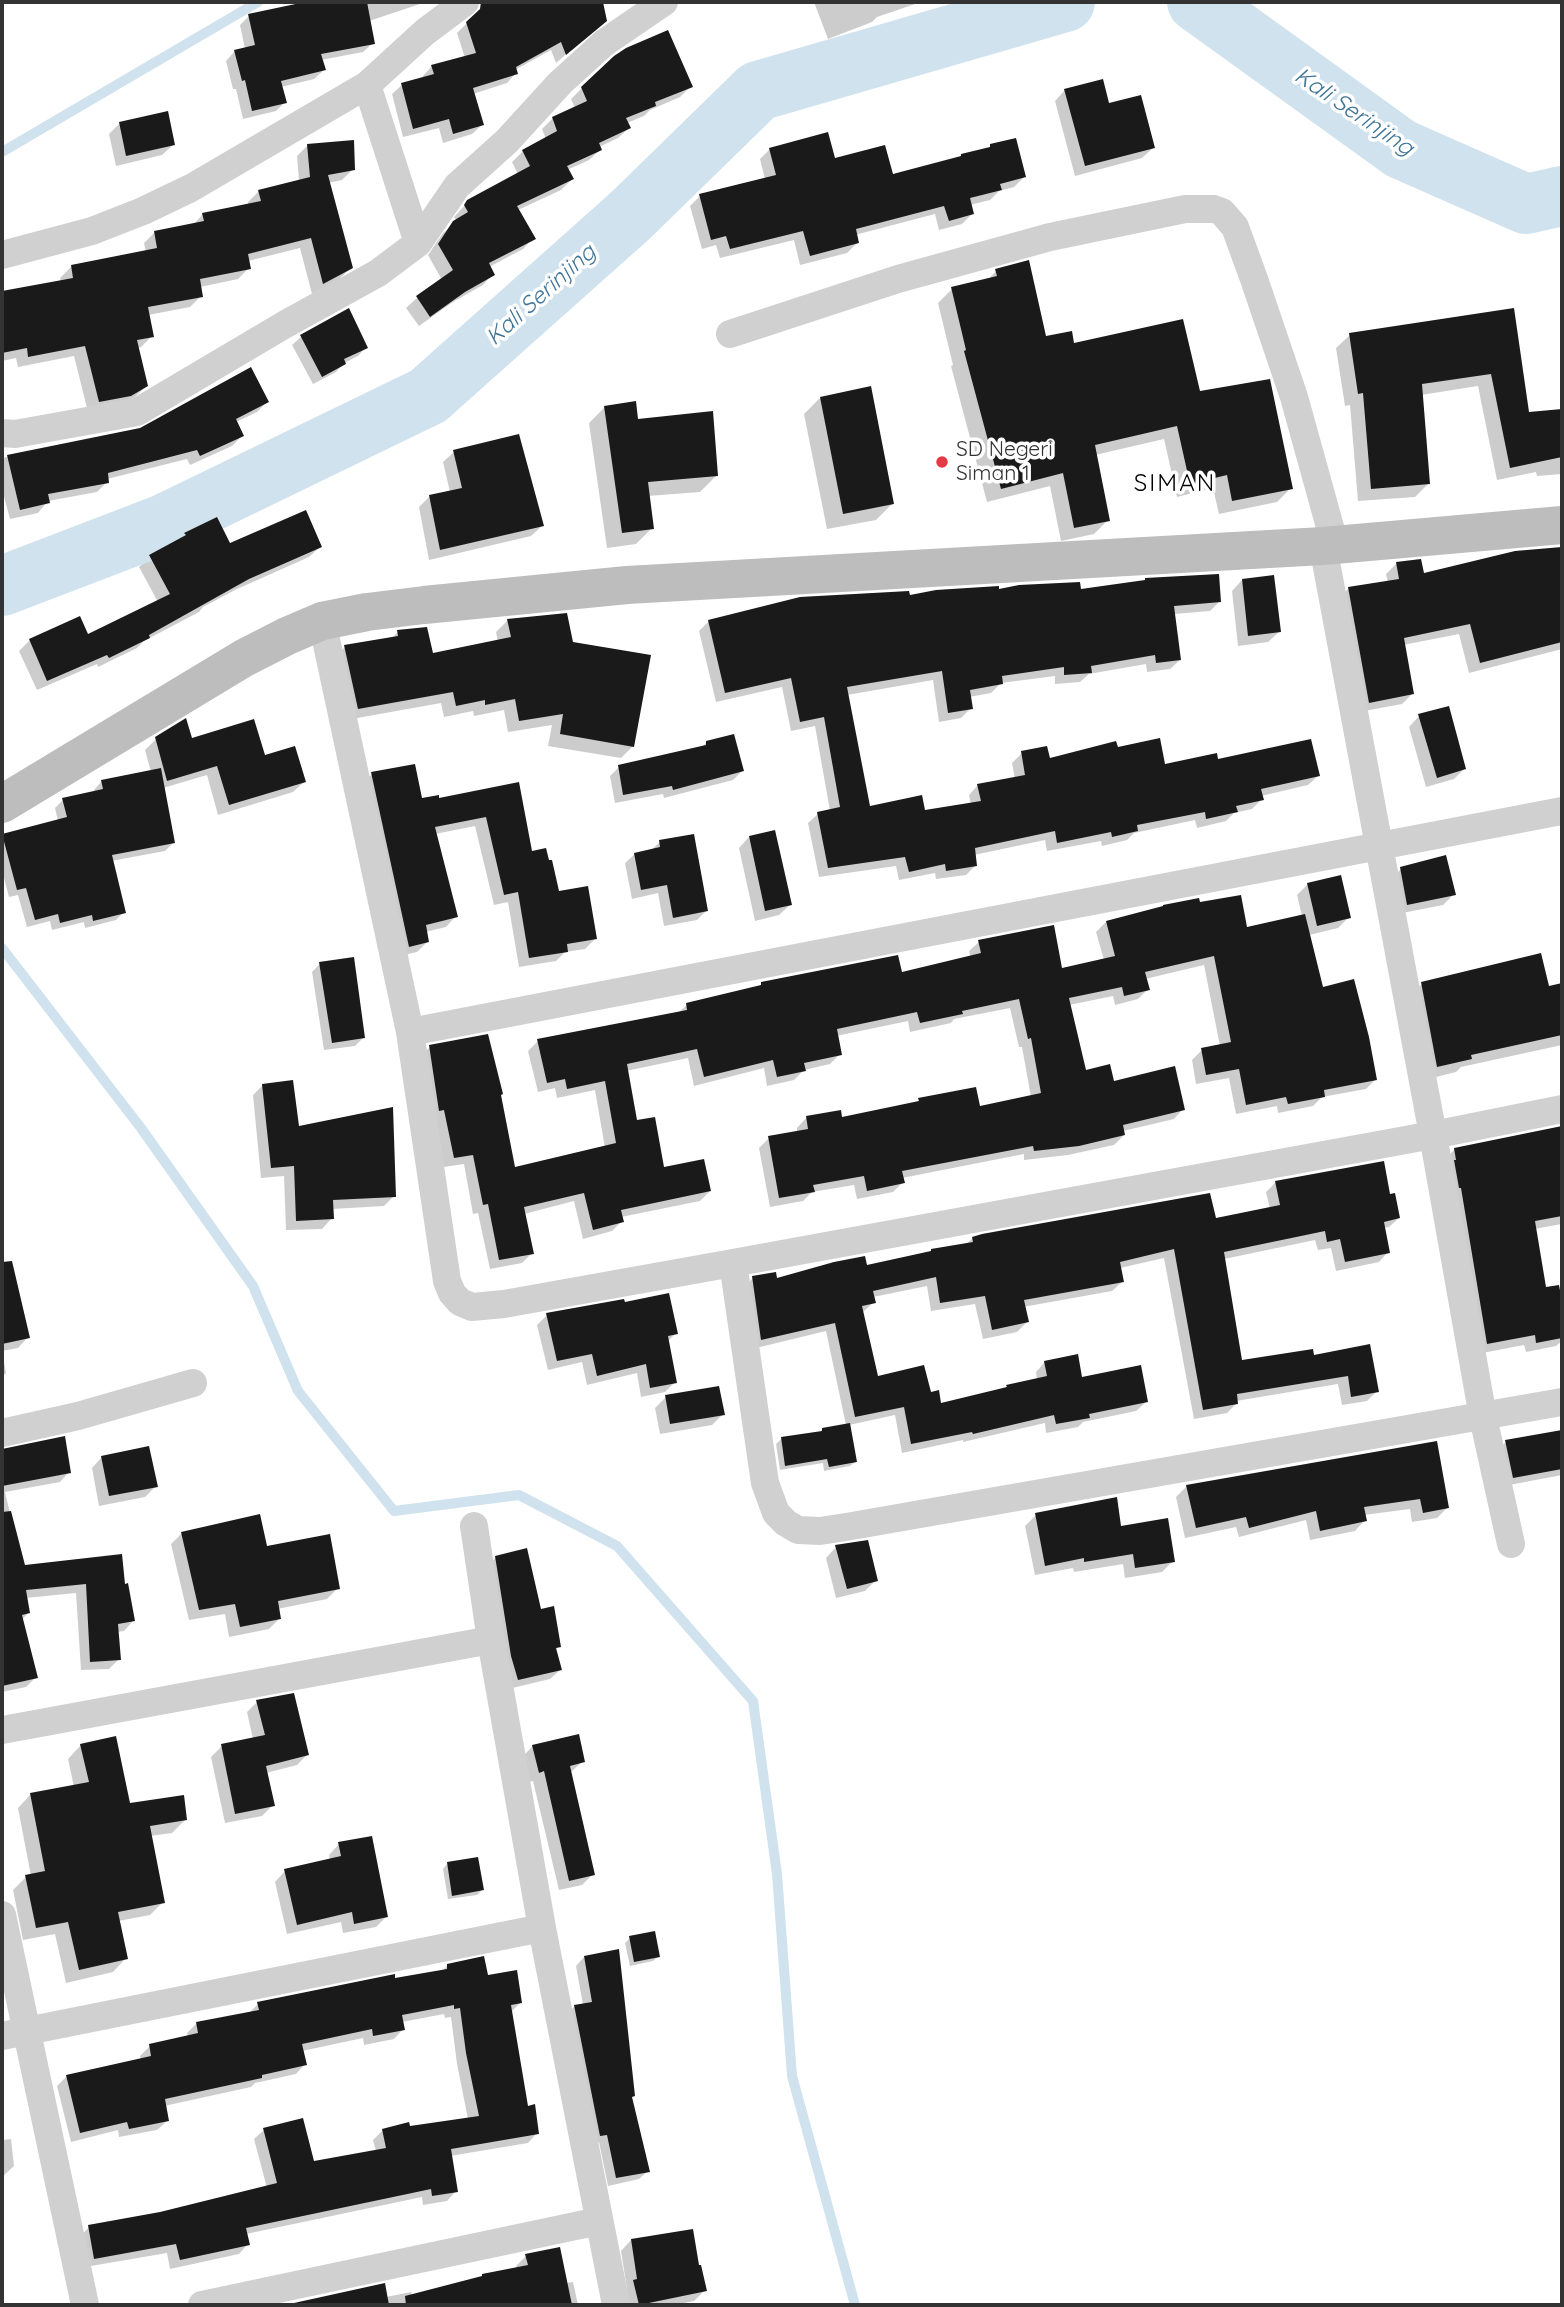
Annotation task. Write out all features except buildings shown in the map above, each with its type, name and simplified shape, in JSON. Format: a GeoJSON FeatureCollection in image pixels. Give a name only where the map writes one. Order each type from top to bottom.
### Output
{"type":"FeatureCollection","features":[{"type":"Feature","properties":{"kind":"main road"},"geometry":{"type":"LineString","coordinates":[[2,804],[244,658],[322,621],[424,605],[627,585],[1329,546],[1562,525]]}},
{"type":"Feature","properties":{"kind":"street"},"geometry":{"type":"LineString","coordinates":[[2,255],[92,231],[191,188],[368,85],[425,32],[465,2]]}},
{"type":"Feature","properties":{"kind":"street"},"geometry":{"type":"LineString","coordinates":[[2,433],[15,434],[138,412],[284,325],[378,273],[418,243],[457,186],[507,141],[560,83],[604,43],[664,2]]}},
{"type":"Feature","properties":{"kind":"street"},"geometry":{"type":"LineString","coordinates":[[368,85],[418,243]]}},
{"type":"Feature","properties":{"kind":"street"},"geometry":{"type":"LineString","coordinates":[[730,334],[898,279],[1050,237],[1185,209],[1214,209],[1222,212],[1235,227],[1294,397],[1329,546],[1378,846],[1483,1417],[1511,1544]]}},
{"type":"Feature","properties":{"kind":"street"},"geometry":{"type":"LineString","coordinates":[[322,621],[410,1032],[447,1281],[460,1302],[472,1307],[504,1304],[733,1263],[1562,1109]]}},
{"type":"Feature","properties":{"kind":"street"},"geometry":{"type":"LineString","coordinates":[[410,1032],[1562,811]]}},
{"type":"Feature","properties":{"kind":"street"},"geometry":{"type":"LineString","coordinates":[[733,1263],[765,1483],[776,1513],[798,1530],[820,1531],[846,1527],[1562,1402]]}},
{"type":"Feature","properties":{"kind":"street"},"geometry":{"type":"LineString","coordinates":[[2,1433],[78,1416],[193,1383]]}},
{"type":"Feature","properties":{"kind":"street"},"geometry":{"type":"LineString","coordinates":[[474,1526],[541,1928],[616,2305]]}},
{"type":"Feature","properties":{"kind":"street"},"geometry":{"type":"LineString","coordinates":[[2,1730],[491,1640]]}},
{"type":"Feature","properties":{"kind":"street"},"geometry":{"type":"LineString","coordinates":[[2,1915],[14,2034],[86,2305]]}},
{"type":"Feature","properties":{"kind":"street"},"geometry":{"type":"LineString","coordinates":[[14,2034],[541,1928]]}},
{"type":"Feature","properties":{"kind":"street"},"geometry":{"type":"LineString","coordinates":[[202,2305],[598,2221]]}},
{"type":"Feature","properties":{"kind":"waterway"},"geometry":{"type":"LineString","coordinates":[[2,152],[258,2]]}},
{"type":"Feature","properties":{"kind":"waterway","name":"Kali Serinjing"},"geometry":{"type":"LineString","coordinates":[[2,586],[164,524],[428,396],[631,215],[758,91],[1065,2]]}},
{"type":"Feature","properties":{"kind":"waterway","name":"Kali Serinjing"},"geometry":{"type":"LineString","coordinates":[[1197,2],[1401,149],[1526,204],[1562,196]]}},
{"type":"Feature","properties":{"kind":"waterway"},"geometry":{"type":"LineString","coordinates":[[2,948],[141,1128],[253,1286],[298,1391],[394,1511],[519,1495],[617,1546],[753,1701],[777,1874],[792,2076],[855,2305]]}},
{"type":"Feature","properties":{"kind":"place","name":"SD Negeri Siman 1"},"geometry":{"type":"Point","coordinates":[942,462]}},
{"type":"Feature","properties":{"kind":"district","name":"SIMAN"},"geometry":{"type":"Point","coordinates":[1175,484]}}]}
